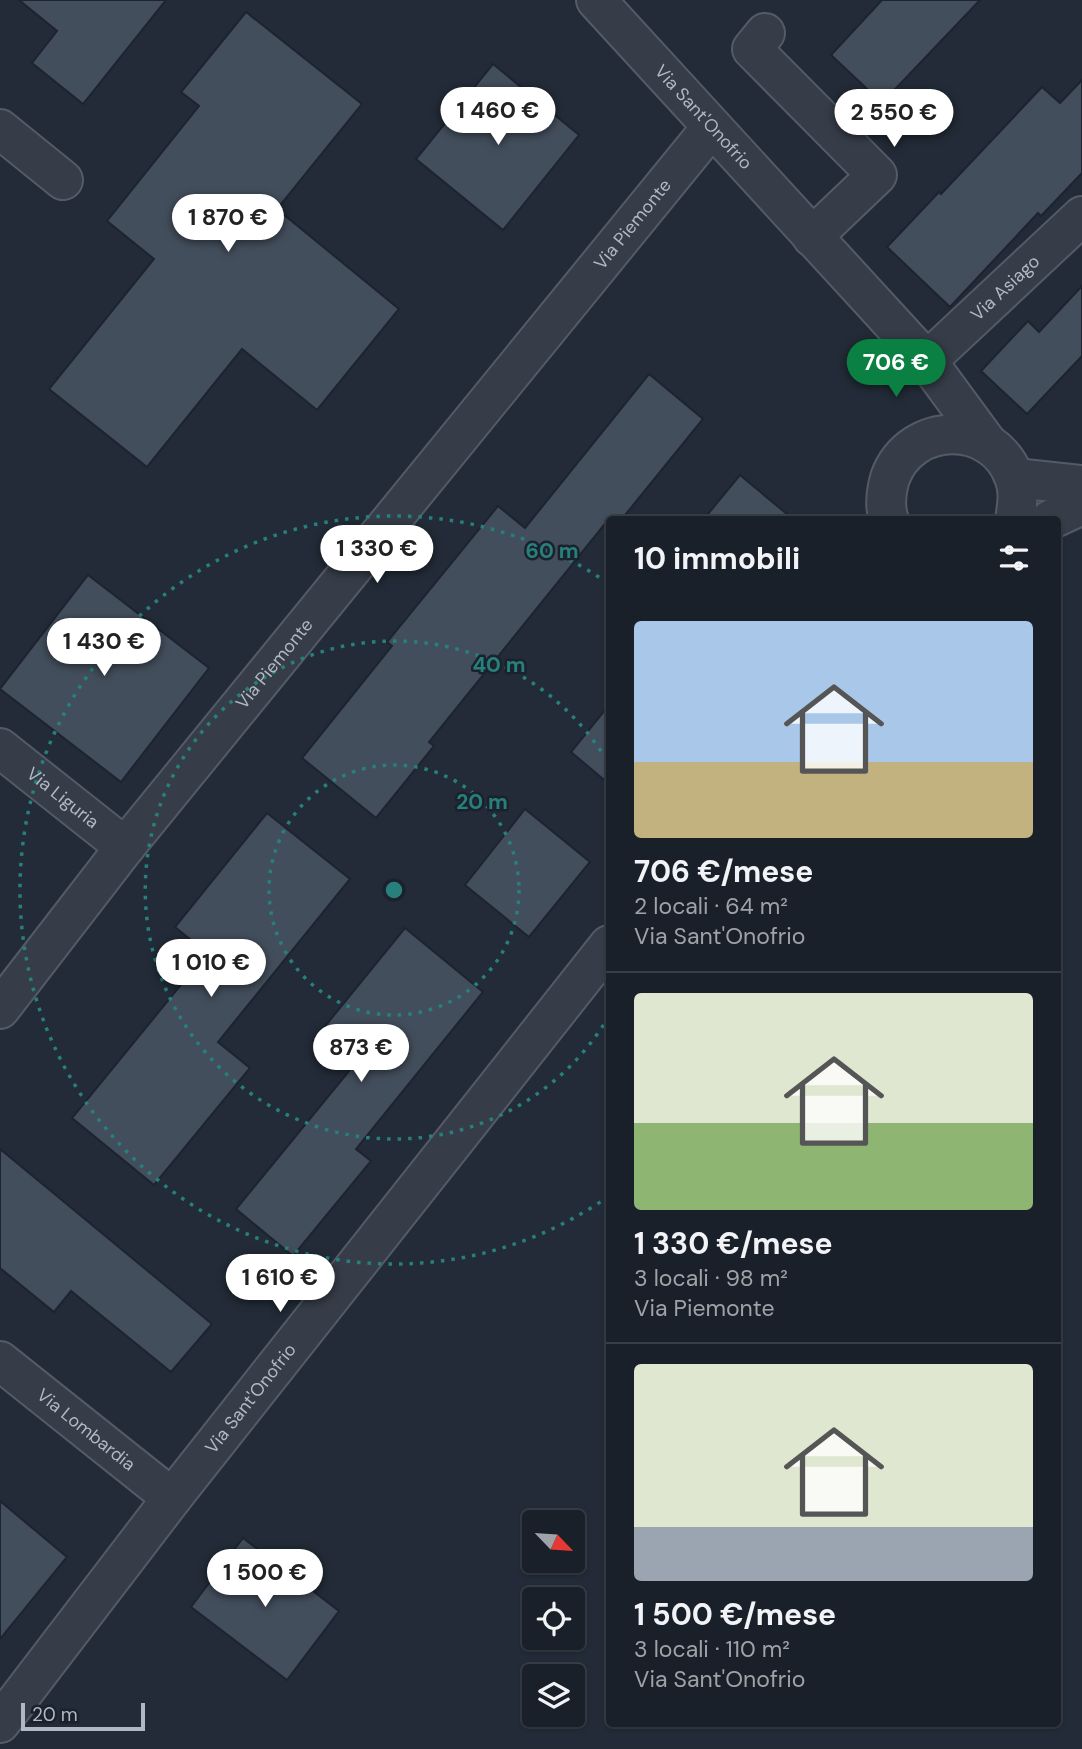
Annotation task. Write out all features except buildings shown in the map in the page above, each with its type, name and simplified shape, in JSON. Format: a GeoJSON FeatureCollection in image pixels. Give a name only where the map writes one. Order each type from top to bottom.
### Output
{"type":"FeatureCollection","features":[{"type":"Feature","properties":{"kind":"street","name":"Via Sant'Onofrio"},"geometry":{"type":"LineString","coordinates":[[596,0],[927,361],[988,444],[1004,459],[1015,478]]}},
{"type":"Feature","properties":{"kind":"street"},"geometry":{"type":"LineString","coordinates":[[765,33],[752,49],[877,174],[812,237]]}},
{"type":"Feature","properties":{"kind":"street","name":"Via Piemonte"},"geometry":{"type":"LineString","coordinates":[[0,1009],[125,847],[711,128]]}},
{"type":"Feature","properties":{"kind":"street"},"geometry":{"type":"LineString","coordinates":[[0,129],[63,180]]}},
{"type":"Feature","properties":{"kind":"street","name":"Via Asiago"},"geometry":{"type":"LineString","coordinates":[[927,361],[1082,216]]}},
{"type":"Feature","properties":{"kind":"street"},"geometry":{"type":"LineString","coordinates":[[925,439],[927,361]]}},
{"type":"Feature","properties":{"kind":"street"},"geometry":{"type":"LineString","coordinates":[[888,516],[886,489],[894,469],[907,452],[925,439],[946,434],[968,435],[988,444]]}},
{"type":"Feature","properties":{"kind":"street"},"geometry":{"type":"LineString","coordinates":[[1016,516],[1018,500],[1015,478],[1082,485]]}},
{"type":"Feature","properties":{"kind":"street"},"geometry":{"type":"LineString","coordinates":[[1059,516],[1082,505]]}},
{"type":"Feature","properties":{"kind":"street","name":"Via Liguria"},"geometry":{"type":"LineString","coordinates":[[0,748],[125,847]]}},
{"type":"Feature","properties":{"kind":"street","name":"Via Sant'Onofrio"},"geometry":{"type":"LineString","coordinates":[[0,1723],[172,1499],[606,949]]}},
{"type":"Feature","properties":{"kind":"street","name":"Via Lombardia"},"geometry":{"type":"LineString","coordinates":[[0,1361],[172,1499]]}}]}
